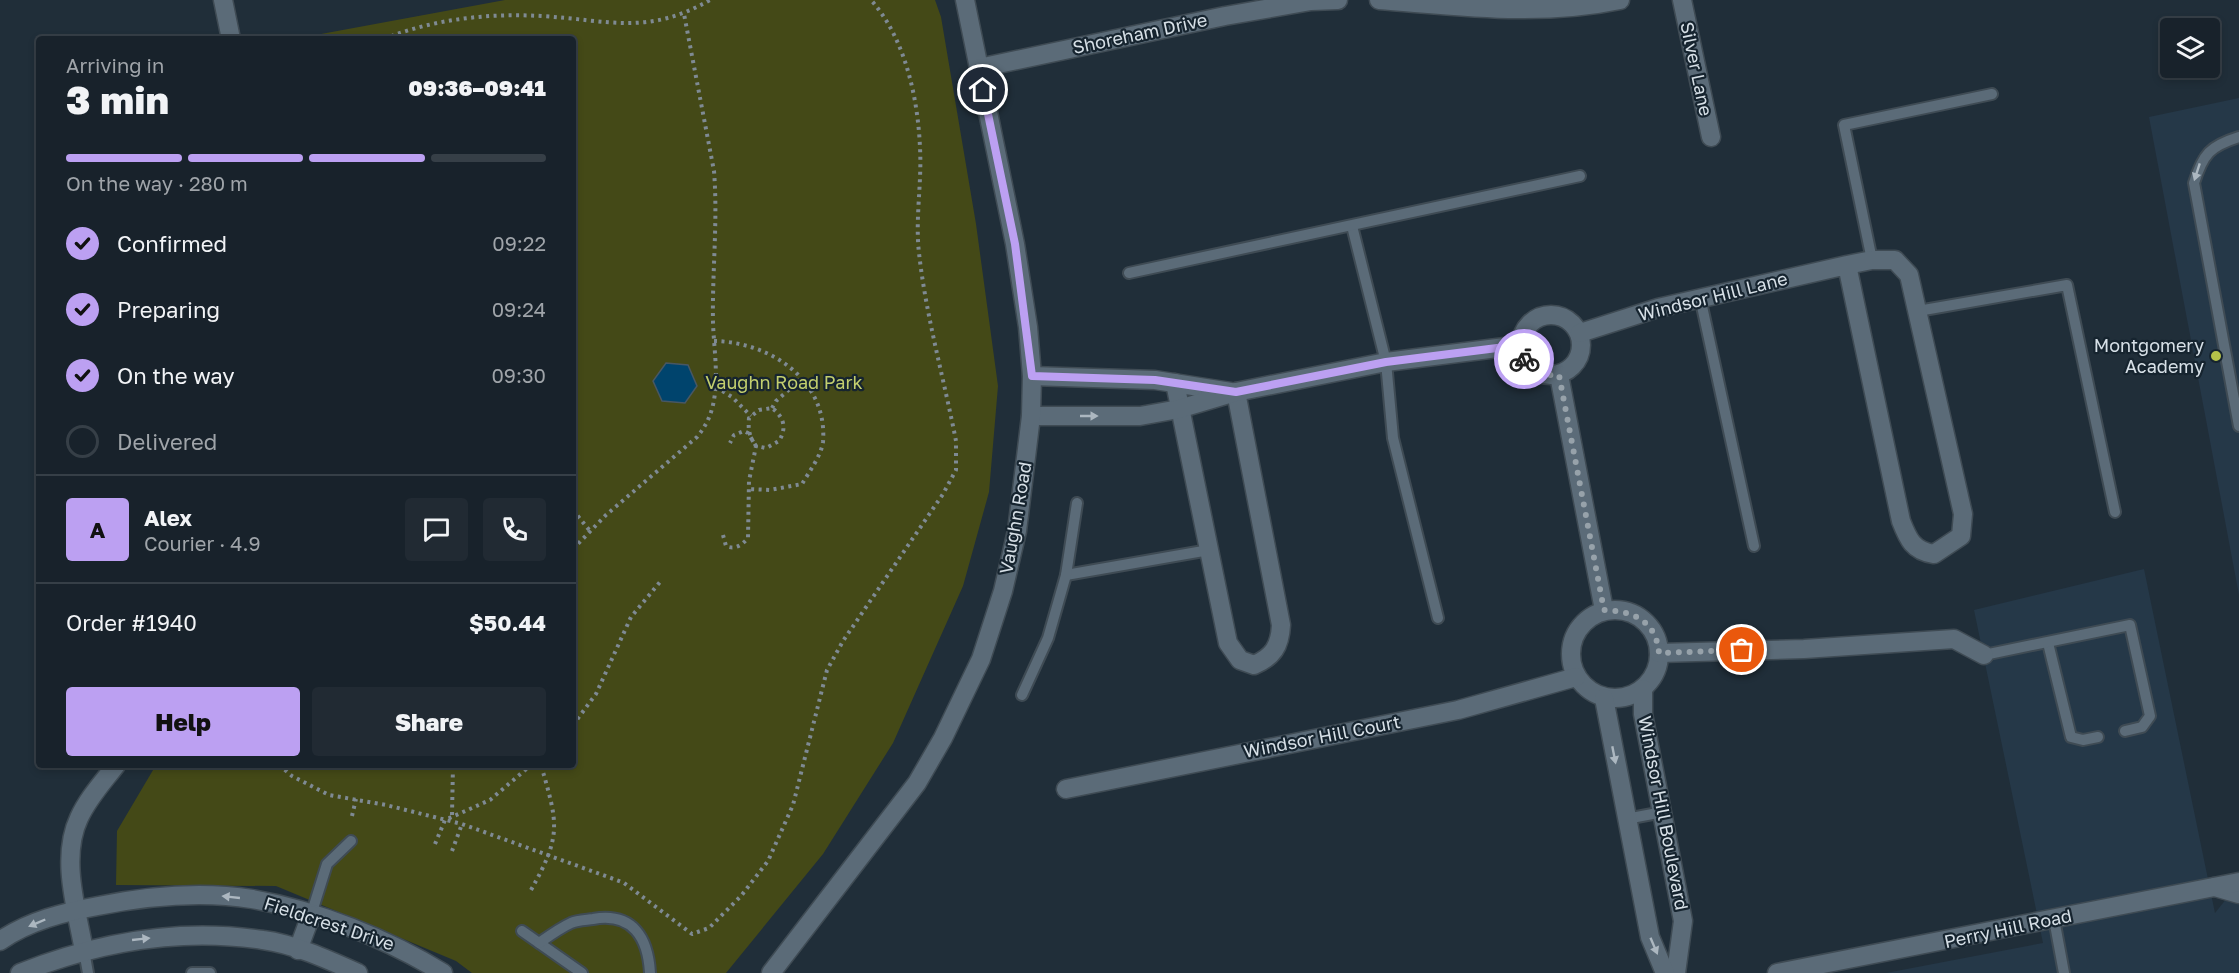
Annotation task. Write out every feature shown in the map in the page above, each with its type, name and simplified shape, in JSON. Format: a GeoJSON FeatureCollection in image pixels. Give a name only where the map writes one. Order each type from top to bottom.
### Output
{"type":"FeatureCollection","features":[{"type":"Feature","properties":{"kind":"street"},"geometry":{"type":"LineString","coordinates":[[223,0],[230,36]]}},
{"type":"Feature","properties":{"kind":"street","name":"Vaughn Road"},"geometry":{"type":"LineString","coordinates":[[771,973],[916,783],[962,702],[981,659],[1003,591],[1017,531],[1031,416],[1032,376],[1015,244],[964,0]]}},
{"type":"Feature","properties":{"kind":"street","name":"Shoreham Drive"},"geometry":{"type":"LineString","coordinates":[[979,68],[1225,16],[1311,1],[1338,0]]}},
{"type":"Feature","properties":{"kind":"street"},"geometry":{"type":"LineString","coordinates":[[1379,0],[1504,10],[1554,9],[1620,0]]}},
{"type":"Feature","properties":{"kind":"street","name":"Silver Lane"},"geometry":{"type":"LineString","coordinates":[[1682,0],[1711,137]]}},
{"type":"Feature","properties":{"kind":"street"},"geometry":{"type":"LineString","coordinates":[[1847,265],[1901,521],[1908,541],[1922,552],[1934,554],[1961,536],[1963,514],[1909,275],[1895,260],[1872,260]]}},
{"type":"Feature","properties":{"kind":"street","name":"Windsor Hill Lane"},"geometry":{"type":"LineString","coordinates":[[1580,333],[1700,297],[1872,260]]}},
{"type":"Feature","properties":{"kind":"street"},"geometry":{"type":"LineString","coordinates":[[1554,314],[1565,317],[1580,333],[1581,354],[1576,364],[1559,375],[1546,376],[1536,372],[1528,365],[1521,345],[1526,328],[1543,316],[1554,314]]}},
{"type":"Feature","properties":{"kind":"street"},"geometry":{"type":"LineString","coordinates":[[1031,416],[1140,416],[1179,409],[1236,392],[1386,362],[1521,345]]}},
{"type":"Feature","properties":{"kind":"street"},"geometry":{"type":"LineString","coordinates":[[1559,375],[1604,610]]}},
{"type":"Feature","properties":{"kind":"street"},"geometry":{"type":"LineString","coordinates":[[1032,376],[1175,383],[1236,392]]}},
{"type":"Feature","properties":{"kind":"street"},"geometry":{"type":"LineString","coordinates":[[1175,383],[1228,643],[1240,660],[1254,665],[1268,659],[1280,643],[1281,626],[1236,392]]}},
{"type":"Feature","properties":{"kind":"street"},"geometry":{"type":"LineString","coordinates":[[1604,698],[1590,692],[1576,677],[1571,663],[1571,642],[1584,622],[1604,610],[1626,610],[1640,617],[1651,628],[1658,642],[1659,653],[1804,649],[1954,639],[1984,655]]}},
{"type":"Feature","properties":{"kind":"street","name":"Windsor Hill Boulevard"},"geometry":{"type":"LineString","coordinates":[[1659,653],[1655,674],[1643,689],[1632,696],[1619,699],[1604,698],[1650,937],[1665,973]]}},
{"type":"Feature","properties":{"kind":"street","name":"Windsor Hill Court"},"geometry":{"type":"LineString","coordinates":[[1066,789],[1458,710],[1576,677]]}},
{"type":"Feature","properties":{"kind":"street","name":"Windsor Hill Boulevard"},"geometry":{"type":"LineString","coordinates":[[1643,689],[1643,714],[1683,921],[1676,973]]}},
{"type":"Feature","properties":{"kind":"street"},"geometry":{"type":"LineString","coordinates":[[84,951],[70,862],[75,830],[86,804],[114,768]]}},
{"type":"Feature","properties":{"kind":"street","name":"Perry Hill Road"},"geometry":{"type":"LineString","coordinates":[[1777,973],[1842,967],[2239,882]]}},
{"type":"Feature","properties":{"kind":"street"},"geometry":{"type":"LineString","coordinates":[[2215,887],[2239,894]]}},
{"type":"Feature","properties":{"kind":"street","name":"Fieldcrest Drive"},"geometry":{"type":"LineString","coordinates":[[0,941],[41,920],[77,910],[160,896],[217,896],[254,899],[311,915],[401,947],[443,973]]}},
{"type":"Feature","properties":{"kind":"street"},"geometry":{"type":"LineString","coordinates":[[298,950],[311,915]]}},
{"type":"Feature","properties":{"kind":"street","name":"Fieldcrest Drive"},"geometry":{"type":"LineString","coordinates":[[20,973],[84,951],[126,940],[176,935],[264,940],[298,950],[358,973]]}},
{"type":"Feature","properties":{"kind":"lane"},"geometry":{"type":"LineString","coordinates":[[1872,260],[1844,125],[1992,94]]}},
{"type":"Feature","properties":{"kind":"lane"},"geometry":{"type":"LineString","coordinates":[[2239,137],[2218,144],[2202,159],[2194,183],[2239,426]]}},
{"type":"Feature","properties":{"kind":"lane"},"geometry":{"type":"LineString","coordinates":[[1129,273],[1580,176]]}},
{"type":"Feature","properties":{"kind":"lane"},"geometry":{"type":"LineString","coordinates":[[1352,226],[1386,362],[1393,438],[1438,618]]}},
{"type":"Feature","properties":{"kind":"lane"},"geometry":{"type":"LineString","coordinates":[[1918,311],[2067,285],[2115,512]]}},
{"type":"Feature","properties":{"kind":"lane"},"geometry":{"type":"LineString","coordinates":[[1700,297],[1754,546]]}},
{"type":"Feature","properties":{"kind":"lane"},"geometry":{"type":"LineString","coordinates":[[1022,695],[1048,638],[1066,574],[1077,503]]}},
{"type":"Feature","properties":{"kind":"lane"},"geometry":{"type":"LineString","coordinates":[[1066,574],[1209,550]]}},
{"type":"Feature","properties":{"kind":"lane"},"geometry":{"type":"LineString","coordinates":[[1984,655],[2130,625],[2150,716],[2142,727],[2125,731]]}},
{"type":"Feature","properties":{"kind":"lane"},"geometry":{"type":"LineString","coordinates":[[2048,643],[2071,737],[2083,740],[2098,737]]}},
{"type":"Feature","properties":{"kind":"lane"},"geometry":{"type":"LineString","coordinates":[[1626,819],[1663,812]]}},
{"type":"Feature","properties":{"kind":"lane"},"geometry":{"type":"LineString","coordinates":[[311,915],[327,864],[351,841]]}},
{"type":"Feature","properties":{"kind":"lane"},"geometry":{"type":"LineString","coordinates":[[539,943],[572,922],[619,918],[638,930],[649,955],[650,973]]}},
{"type":"Feature","properties":{"kind":"lane"},"geometry":{"type":"LineString","coordinates":[[2054,920],[2064,973]]}},
{"type":"Feature","properties":{"kind":"lane"},"geometry":{"type":"LineString","coordinates":[[522,931],[582,973]]}},
{"type":"Feature","properties":{"kind":"lane"},"geometry":{"type":"LineString","coordinates":[[84,951],[88,973]]}},
{"type":"Feature","properties":{"kind":"lane"},"geometry":{"type":"LineString","coordinates":[[192,973],[210,973]]}},
{"type":"Feature","properties":{"kind":"path"},"geometry":{"type":"LineString","coordinates":[[394,36],[444,21],[486,16],[541,16],[626,25],[650,23],[684,14],[710,0]]}},
{"type":"Feature","properties":{"kind":"path"},"geometry":{"type":"LineString","coordinates":[[282,768],[292,777],[329,795],[356,799],[462,824],[624,883],[692,934],[709,928],[741,896],[768,861],[793,805],[827,670],[843,641],[943,494],[956,470],[956,441],[919,252],[920,147],[914,107],[905,61],[892,27],[871,0]]}},
{"type":"Feature","properties":{"kind":"path"},"geometry":{"type":"LineString","coordinates":[[576,546],[697,437],[707,424],[716,387],[714,171],[684,14]]}},
{"type":"Feature","properties":{"kind":"path"},"geometry":{"type":"LineString","coordinates":[[714,341],[738,342],[768,351],[782,359],[801,379],[819,411],[822,435],[820,452],[802,484],[796,487],[771,490],[748,489]]}},
{"type":"Feature","properties":{"kind":"path"},"geometry":{"type":"LineString","coordinates":[[772,408],[776,401],[801,379]]}},
{"type":"Feature","properties":{"kind":"path"},"geometry":{"type":"LineString","coordinates":[[716,387],[732,397],[751,416]]}},
{"type":"Feature","properties":{"kind":"path"},"geometry":{"type":"LineString","coordinates":[[772,408],[783,422],[782,435],[773,445],[761,448],[756,446],[748,433],[748,418],[759,410],[772,408]]}},
{"type":"Feature","properties":{"kind":"path"},"geometry":{"type":"LineString","coordinates":[[730,443],[730,439],[739,432],[748,433]]}},
{"type":"Feature","properties":{"kind":"path"},"geometry":{"type":"LineString","coordinates":[[723,536],[726,546],[730,548],[743,544],[748,538],[748,489],[756,446]]}},
{"type":"Feature","properties":{"kind":"path"},"geometry":{"type":"LineString","coordinates":[[576,514],[590,531]]}},
{"type":"Feature","properties":{"kind":"path"},"geometry":{"type":"LineString","coordinates":[[576,721],[596,694],[631,617],[660,582]]}},
{"type":"Feature","properties":{"kind":"path"},"geometry":{"type":"LineString","coordinates":[[452,816],[453,768]]}},
{"type":"Feature","properties":{"kind":"path"},"geometry":{"type":"LineString","coordinates":[[435,844],[445,820],[490,800],[527,768]]}},
{"type":"Feature","properties":{"kind":"path"},"geometry":{"type":"LineString","coordinates":[[531,890],[550,856],[555,831],[553,801],[542,768]]}},
{"type":"Feature","properties":{"kind":"path"},"geometry":{"type":"LineString","coordinates":[[352,816],[356,799]]}},
{"type":"Feature","properties":{"kind":"path"},"geometry":{"type":"LineString","coordinates":[[452,850],[462,824]]}},
{"type":"Feature","properties":{"kind":"shaded area","name":"Montgomery Academy"},"geometry":{"type":"Polygon","coordinates":[[[2239,98],[2239,595],[2149,117],[2239,98]]]}},
{"type":"Feature","properties":{"kind":"shaded area"},"geometry":{"type":"Polygon","coordinates":[[[2144,569],[2215,913],[2239,883],[2239,973],[1886,973],[2043,943],[1974,610],[2144,569]]]}},
{"type":"Feature","properties":{"kind":"green space","name":"Vaughn Road Park"},"geometry":{"type":"Polygon","coordinates":[[[505,0],[935,0],[941,17],[976,224],[998,386],[989,492],[963,586],[893,743],[823,854],[726,973],[472,973],[456,961],[276,886],[116,885],[117,831],[154,768],[576,768],[576,36],[310,36],[505,0]]]}},
{"type":"Feature","properties":{"kind":"building"},"geometry":{"type":"Polygon","coordinates":[[[666,363],[688,365],[697,386],[685,403],[662,401],[653,381],[666,363]]]}},
{"type":"Feature","properties":{"kind":"way so far"},"geometry":{"type":"LineString","coordinates":[[1524,359],[1536,372],[1546,376],[1559,375],[1604,610],[1626,610],[1640,617],[1651,628],[1658,642],[1659,653],[1742,650]]}},
{"type":"Feature","properties":{"kind":"place","name":"Montgomery Academy"},"geometry":{"type":"Point","coordinates":[2216,356]}},
{"type":"Feature","properties":{"kind":"route"},"geometry":{"type":"LineString","coordinates":[[983,90],[1015,244],[1028,327],[1032,376],[1155,380],[1236,392],[1437,354],[1521,345],[1524,359]]}}]}
